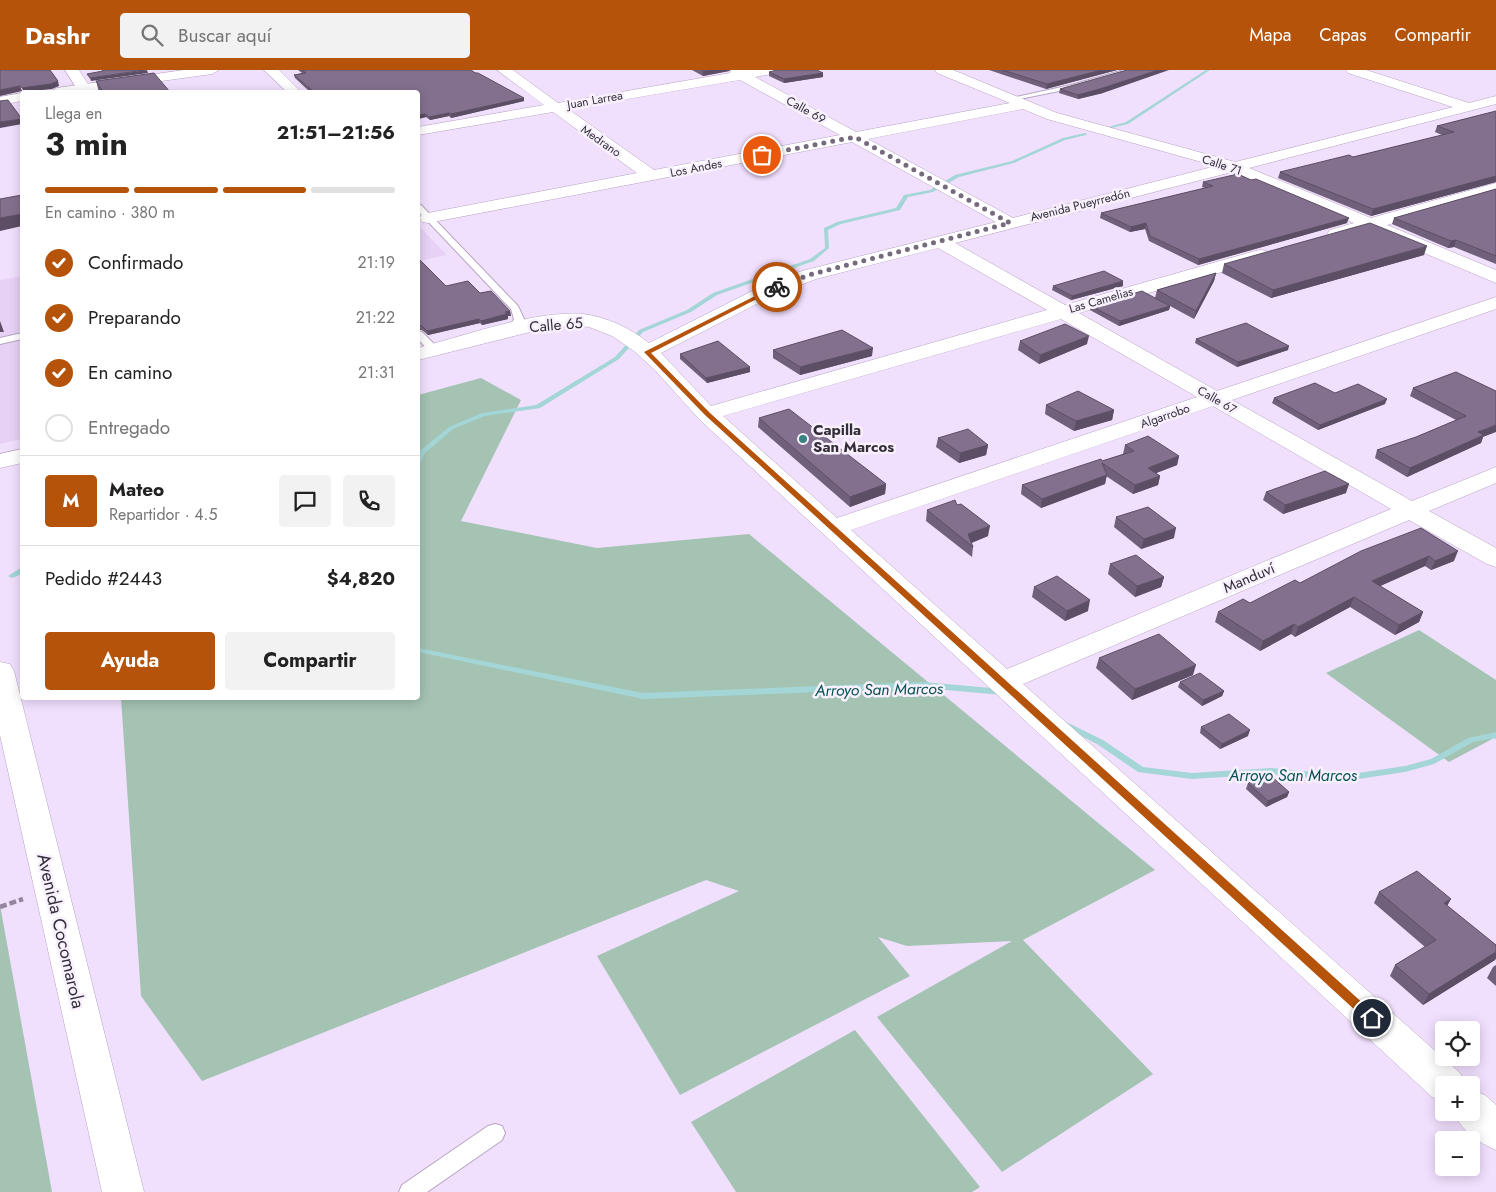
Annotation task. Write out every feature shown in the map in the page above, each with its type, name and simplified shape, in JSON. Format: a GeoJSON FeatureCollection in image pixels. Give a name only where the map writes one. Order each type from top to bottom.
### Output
{"type":"FeatureCollection","features":[{"type":"Feature","properties":{"kind":"street"},"geometry":{"type":"LineString","coordinates":[[72,70],[84,90]]}},
{"type":"Feature","properties":{"kind":"street"},"geometry":{"type":"LineString","coordinates":[[91,90],[212,70]]}},
{"type":"Feature","properties":{"kind":"street"},"geometry":{"type":"LineString","coordinates":[[271,70],[292,90]]}},
{"type":"Feature","properties":{"kind":"street","name":"Medrano"},"geometry":{"type":"LineString","coordinates":[[504,70],[651,176]]}},
{"type":"Feature","properties":{"kind":"street","name":"Juan Larrea"},"geometry":{"type":"LineString","coordinates":[[420,131],[738,73],[772,70]]}},
{"type":"Feature","properties":{"kind":"street","name":"Calle 71"},"geometry":{"type":"LineString","coordinates":[[942,70],[1052,116],[1232,166],[1496,277]]}},
{"type":"Feature","properties":{"kind":"street"},"geometry":{"type":"LineString","coordinates":[[1353,70],[1496,115]]}},
{"type":"Feature","properties":{"kind":"street","name":"Calle 69"},"geometry":{"type":"LineString","coordinates":[[738,73],[1010,223]]}},
{"type":"Feature","properties":{"kind":"street"},"geometry":{"type":"LineString","coordinates":[[0,101],[20,98]]}},
{"type":"Feature","properties":{"kind":"street","name":"Avenida Pueyrredón"},"geometry":{"type":"LineString","coordinates":[[638,346],[809,275],[1496,100]]}},
{"type":"Feature","properties":{"kind":"street","name":"Los Andes"},"geometry":{"type":"LineString","coordinates":[[423,213],[651,176],[855,137],[1016,102]]}},
{"type":"Feature","properties":{"kind":"street"},"geometry":{"type":"LineString","coordinates":[[1314,240],[1496,188]]}},
{"type":"Feature","properties":{"kind":"street","name":"Calle 67"},"geometry":{"type":"LineString","coordinates":[[939,241],[1496,560]]}},
{"type":"Feature","properties":{"kind":"street","name":"Las Camelias"},"geometry":{"type":"LineString","coordinates":[[707,414],[1277,250]]}},
{"type":"Feature","properties":{"kind":"street","name":"Algarrobo"},"geometry":{"type":"LineString","coordinates":[[833,528],[1496,303]]}},
{"type":"Feature","properties":{"kind":"street","name":"Calle 65"},"geometry":{"type":"LineString","coordinates":[[514,329],[578,320],[605,327],[638,346],[707,414],[1436,1076]]}},
{"type":"Feature","properties":{"kind":"street"},"geometry":{"type":"LineString","coordinates":[[426,352],[514,329]]}},
{"type":"Feature","properties":{"kind":"street"},"geometry":{"type":"LineString","coordinates":[[0,461],[20,456]]}},
{"type":"Feature","properties":{"kind":"street","name":"Manduví"},"geometry":{"type":"LineString","coordinates":[[1002,682],[1496,474]]}},
{"type":"Feature","properties":{"kind":"street","name":"Avenida Cocomarola"},"geometry":{"type":"LineString","coordinates":[[0,671],[122,1192]]}},
{"type":"Feature","properties":{"kind":"street"},"geometry":{"type":"LineString","coordinates":[[1480,1116],[1496,1131]]}},
{"type":"Feature","properties":{"kind":"lane"},"geometry":{"type":"LineString","coordinates":[[1016,102],[1131,70]]}},
{"type":"Feature","properties":{"kind":"lane"},"geometry":{"type":"LineString","coordinates":[[423,213],[515,308],[519,319],[514,329]]}},
{"type":"Feature","properties":{"kind":"lane"},"geometry":{"type":"LineString","coordinates":[[0,341],[20,336]]}},
{"type":"Feature","properties":{"kind":"lane"},"geometry":{"type":"LineString","coordinates":[[420,338],[426,352]]}},
{"type":"Feature","properties":{"kind":"lane"},"geometry":{"type":"LineString","coordinates":[[409,1192],[496,1133]]}},
{"type":"Feature","properties":{"kind":"shaded area"},"geometry":{"type":"Polygon","coordinates":[[[420,227],[447,255],[420,261],[420,227]]]}},
{"type":"Feature","properties":{"kind":"shaded area"},"geometry":{"type":"Polygon","coordinates":[[[20,276],[20,439],[0,444],[0,280],[20,276]]]}},
{"type":"Feature","properties":{"kind":"green space"},"geometry":{"type":"Polygon","coordinates":[[[481,378],[521,400],[461,521],[597,548],[749,534],[1155,870],[1023,940],[1153,1074],[1002,1172],[877,1017],[1012,941],[907,946],[878,937],[910,976],[680,1095],[597,956],[739,891],[706,880],[202,1081],[141,996],[121,700],[420,700],[420,394],[481,378]]]}},
{"type":"Feature","properties":{"kind":"green space"},"geometry":{"type":"Polygon","coordinates":[[[1419,630],[1496,680],[1496,739],[1494,738],[1449,762],[1326,673],[1419,630]]]}},
{"type":"Feature","properties":{"kind":"green space"},"geometry":{"type":"Polygon","coordinates":[[[0,905],[52,1192],[0,1192],[0,905]]]}},
{"type":"Feature","properties":{"kind":"green space"},"geometry":{"type":"Polygon","coordinates":[[[855,1030],[980,1187],[972,1192],[736,1192],[691,1122],[855,1030]]]}},
{"type":"Feature","properties":{"kind":"building"},"geometry":{"type":"Polygon","coordinates":[[[0,70],[50,70],[58,81],[51,84],[22,88],[20,86],[0,90],[0,70]]]}},
{"type":"Feature","properties":{"kind":"building"},"geometry":{"type":"Polygon","coordinates":[[[102,70],[145,70],[90,78],[87,74],[102,70]]]}},
{"type":"Feature","properties":{"kind":"building"},"geometry":{"type":"Polygon","coordinates":[[[302,70],[471,70],[524,98],[429,117],[425,114],[420,115],[420,90],[312,90],[294,75],[306,73],[302,70]]]}},
{"type":"Feature","properties":{"kind":"building"},"geometry":{"type":"Polygon","coordinates":[[[777,70],[817,70],[823,73],[784,79],[769,72],[777,70]]]}},
{"type":"Feature","properties":{"kind":"building"},"geometry":{"type":"Polygon","coordinates":[[[1002,70],[1102,70],[1047,84],[1002,70]]]}},
{"type":"Feature","properties":{"kind":"building"},"geometry":{"type":"Polygon","coordinates":[[[1127,70],[1158,70],[1078,95],[1060,89],[1127,70]]]}},
{"type":"Feature","properties":{"kind":"building"},"geometry":{"type":"Polygon","coordinates":[[[154,73],[168,90],[102,90],[96,81],[154,73]]]}},
{"type":"Feature","properties":{"kind":"building"},"geometry":{"type":"Polygon","coordinates":[[[8,100],[20,116],[20,119],[0,122],[0,101],[8,100]]]}},
{"type":"Feature","properties":{"kind":"building"},"geometry":{"type":"Polygon","coordinates":[[[1496,111],[1496,176],[1373,209],[1280,172],[1349,155],[1353,157],[1454,132],[1437,126],[1496,111]]]}},
{"type":"Feature","properties":{"kind":"building"},"geometry":{"type":"Polygon","coordinates":[[[1238,174],[1251,180],[1256,179],[1349,218],[1199,259],[1150,236],[1146,223],[1131,227],[1101,213],[1213,186],[1203,182],[1238,174]]]}},
{"type":"Feature","properties":{"kind":"building"},"geometry":{"type":"Polygon","coordinates":[[[1496,189],[1496,256],[1456,240],[1451,241],[1394,218],[1496,189]]]}},
{"type":"Feature","properties":{"kind":"building"},"geometry":{"type":"Polygon","coordinates":[[[20,195],[20,214],[0,218],[0,199],[20,195]]]}},
{"type":"Feature","properties":{"kind":"building"},"geometry":{"type":"Polygon","coordinates":[[[1370,223],[1427,246],[1273,290],[1224,264],[1370,223]]]}},
{"type":"Feature","properties":{"kind":"building"},"geometry":{"type":"Polygon","coordinates":[[[420,260],[446,286],[468,281],[480,293],[491,291],[510,311],[505,312],[507,314],[481,321],[479,319],[427,331],[420,326],[420,260]]]}},
{"type":"Feature","properties":{"kind":"building"},"geometry":{"type":"Polygon","coordinates":[[[1104,271],[1123,281],[1072,296],[1053,286],[1104,271]]]}},
{"type":"Feature","properties":{"kind":"building"},"geometry":{"type":"Polygon","coordinates":[[[1216,273],[1196,311],[1157,290],[1216,273]]]}},
{"type":"Feature","properties":{"kind":"building"},"geometry":{"type":"Polygon","coordinates":[[[1142,291],[1170,306],[1120,321],[1091,306],[1142,291]]]}},
{"type":"Feature","properties":{"kind":"building"},"geometry":{"type":"Polygon","coordinates":[[[1246,323],[1289,346],[1238,362],[1196,339],[1246,323]]]}},
{"type":"Feature","properties":{"kind":"building"},"geometry":{"type":"Polygon","coordinates":[[[1065,324],[1089,336],[1040,355],[1020,341],[1065,324]]]}},
{"type":"Feature","properties":{"kind":"building"},"geometry":{"type":"Polygon","coordinates":[[[842,330],[873,348],[800,367],[773,350],[842,330]]]}},
{"type":"Feature","properties":{"kind":"building"},"geometry":{"type":"Polygon","coordinates":[[[718,341],[750,367],[706,378],[680,354],[718,341]]]}},
{"type":"Feature","properties":{"kind":"building"},"geometry":{"type":"Polygon","coordinates":[[[1456,372],[1496,391],[1496,425],[1478,432],[1484,435],[1410,468],[1377,450],[1416,437],[1466,416],[1413,388],[1456,372]]]}},
{"type":"Feature","properties":{"kind":"building"},"geometry":{"type":"Polygon","coordinates":[[[1315,383],[1335,393],[1358,384],[1387,399],[1320,425],[1274,398],[1315,383]]]}},
{"type":"Feature","properties":{"kind":"building"},"geometry":{"type":"Polygon","coordinates":[[[1078,391],[1114,410],[1076,421],[1046,405],[1078,391]]]}},
{"type":"Feature","properties":{"kind":"building"},"geometry":{"type":"Polygon","coordinates":[[[789,409],[886,484],[850,497],[759,418],[789,409]]]}},
{"type":"Feature","properties":{"kind":"building"},"geometry":{"type":"Polygon","coordinates":[[[968,429],[988,445],[960,453],[938,438],[968,429]]]}},
{"type":"Feature","properties":{"kind":"building"},"geometry":{"type":"Polygon","coordinates":[[[1148,436],[1179,456],[1148,468],[1160,476],[1135,485],[1102,463],[1107,475],[1042,499],[1022,485],[1101,459],[1102,461],[1134,451],[1125,445],[1148,436]]]}},
{"type":"Feature","properties":{"kind":"building"},"geometry":{"type":"Polygon","coordinates":[[[1325,471],[1349,484],[1285,505],[1266,492],[1325,471]]]}},
{"type":"Feature","properties":{"kind":"building"},"geometry":{"type":"Polygon","coordinates":[[[955,500],[957,505],[961,504],[990,526],[968,534],[973,547],[927,510],[955,500]]]}},
{"type":"Feature","properties":{"kind":"building"},"geometry":{"type":"Polygon","coordinates":[[[1148,507],[1176,528],[1144,539],[1116,517],[1148,507]]]}},
{"type":"Feature","properties":{"kind":"building"},"geometry":{"type":"Polygon","coordinates":[[[1421,528],[1458,551],[1435,561],[1429,556],[1372,581],[1423,612],[1399,625],[1354,597],[1298,627],[1294,624],[1263,641],[1218,612],[1243,599],[1250,603],[1295,580],[1300,583],[1361,551],[1421,528]]]}},
{"type":"Feature","properties":{"kind":"building"},"geometry":{"type":"Polygon","coordinates":[[[1136,555],[1164,577],[1137,586],[1110,564],[1136,555]]]}},
{"type":"Feature","properties":{"kind":"building"},"geometry":{"type":"Polygon","coordinates":[[[1057,576],[1090,600],[1067,611],[1034,587],[1057,576]]]}},
{"type":"Feature","properties":{"kind":"building"},"geometry":{"type":"Polygon","coordinates":[[[1159,634],[1196,665],[1135,689],[1099,658],[1159,634]]]}},
{"type":"Feature","properties":{"kind":"building"},"geometry":{"type":"Polygon","coordinates":[[[1200,673],[1224,691],[1203,700],[1180,682],[1200,673]]]}},
{"type":"Feature","properties":{"kind":"building"},"geometry":{"type":"Polygon","coordinates":[[[1229,714],[1250,730],[1222,744],[1201,727],[1229,714]]]}},
{"type":"Feature","properties":{"kind":"building"},"geometry":{"type":"Polygon","coordinates":[[[1269,774],[1289,792],[1268,801],[1248,783],[1269,774]]]}},
{"type":"Feature","properties":{"kind":"building"},"geometry":{"type":"Polygon","coordinates":[[[1417,871],[1451,899],[1444,903],[1496,945],[1496,952],[1429,994],[1395,965],[1436,940],[1379,892],[1417,871]]]}},
{"type":"Feature","properties":{"kind":"waterway"},"geometry":{"type":"LineString","coordinates":[[1103,129],[1127,123],[1208,70]]}},
{"type":"Feature","properties":{"kind":"waterway"},"geometry":{"type":"LineString","coordinates":[[420,457],[422,452],[451,428],[484,414],[538,407],[617,358],[641,331],[689,311],[715,294],[812,260],[827,248],[826,229],[839,223],[898,209],[906,196],[931,191],[957,176],[1013,162],[1064,139],[1085,134]]}},
{"type":"Feature","properties":{"kind":"waterway"},"geometry":{"type":"LineString","coordinates":[[12,576],[20,572]]}},
{"type":"Feature","properties":{"kind":"waterway","name":"Arroyo San Marcos"},"geometry":{"type":"LineString","coordinates":[[420,650],[643,696],[923,685],[1003,692]]}},
{"type":"Feature","properties":{"kind":"waterway","name":"Arroyo San Marcos"},"geometry":{"type":"LineString","coordinates":[[1066,725],[1100,742],[1141,770],[1192,776],[1271,771],[1345,778],[1405,769],[1434,761],[1471,740],[1496,735]]}},
{"type":"Feature","properties":{"kind":"way so far"},"geometry":{"type":"LineString","coordinates":[[762,155],[855,137],[1010,223],[809,275],[777,287]]}},
{"type":"Feature","properties":{"kind":"place","name":"Capilla San Marcos"},"geometry":{"type":"Point","coordinates":[803,439]}},
{"type":"Feature","properties":{"kind":"route"},"geometry":{"type":"LineString","coordinates":[[777,287],[647,352],[707,414],[1372,1018]]}}]}
